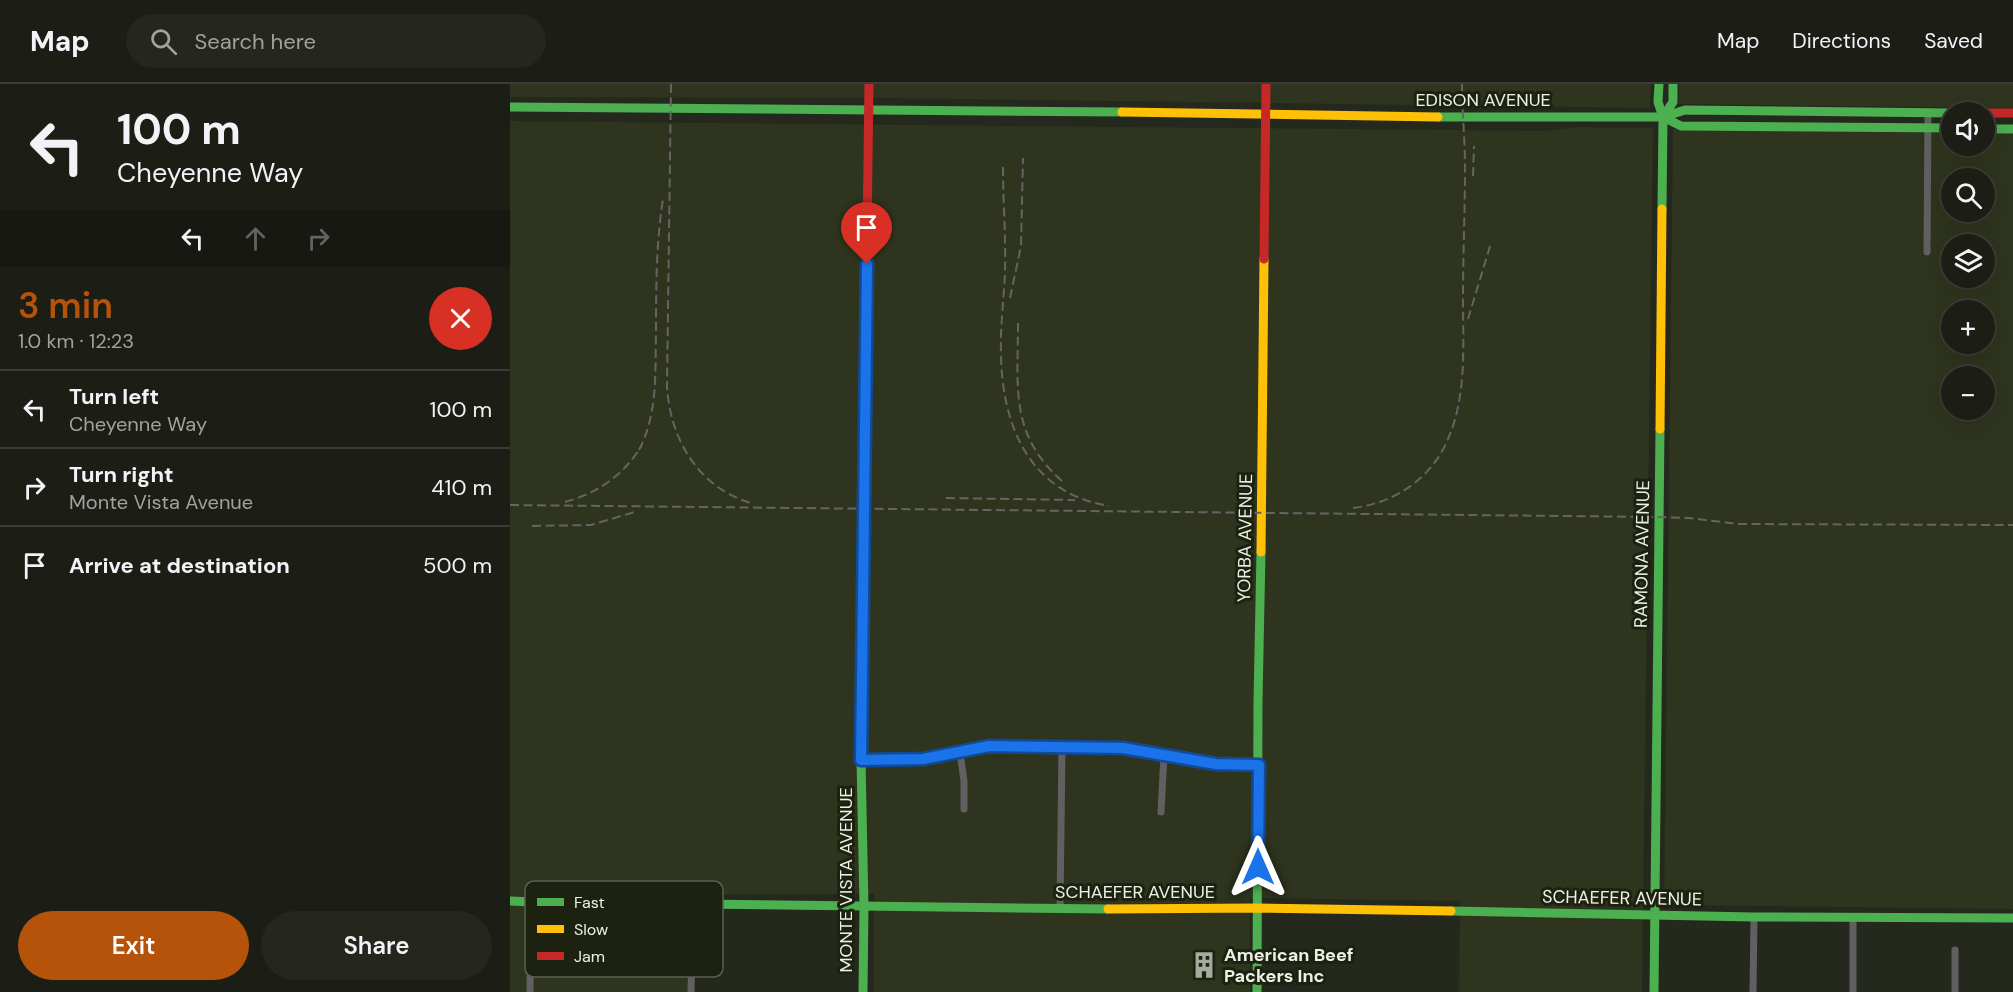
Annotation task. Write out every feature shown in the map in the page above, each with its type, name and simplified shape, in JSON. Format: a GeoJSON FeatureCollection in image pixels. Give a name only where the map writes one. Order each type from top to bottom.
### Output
{"type":"FeatureCollection","features":[{"type":"Feature","properties":{"kind":"street","name":"MONTE VISTA AVENUE"},"geometry":{"type":"LineString","coordinates":[[863,992],[861,760],[869,84]]}},
{"type":"Feature","properties":{"kind":"street","name":"YORBA AVENUE"},"geometry":{"type":"LineString","coordinates":[[1257,992],[1266,84]]}},
{"type":"Feature","properties":{"kind":"street","name":"RAMONA AVENUE"},"geometry":{"type":"LineString","coordinates":[[1654,992],[1663,117],[1658,102],[1659,84]]}},
{"type":"Feature","properties":{"kind":"street","name":"RAMONA AVENUE"},"geometry":{"type":"LineString","coordinates":[[1663,117],[1673,102],[1673,84]]}},
{"type":"Feature","properties":{"kind":"street","name":"EDISON AVENUE"},"geometry":{"type":"LineString","coordinates":[[510,107],[1265,113],[1462,118],[1663,117],[1685,110],[1941,113]]}},
{"type":"Feature","properties":{"kind":"street"},"geometry":{"type":"LineString","coordinates":[[1794,127],[1803,120],[1837,120],[1847,112]]}},
{"type":"Feature","properties":{"kind":"street"},"geometry":{"type":"LineString","coordinates":[[1927,252],[1928,112]]}},
{"type":"Feature","properties":{"kind":"street"},"geometry":{"type":"LineString","coordinates":[[1995,113],[2013,113]]}},
{"type":"Feature","properties":{"kind":"street","name":"EDISON AVENUE"},"geometry":{"type":"LineString","coordinates":[[1663,117],[1681,126],[1941,128]]}},
{"type":"Feature","properties":{"kind":"street"},"geometry":{"type":"LineString","coordinates":[[1995,129],[2013,129]]}},
{"type":"Feature","properties":{"kind":"street"},"geometry":{"type":"LineString","coordinates":[[861,760],[923,759],[989,746],[1123,748],[1216,764],[1259,765]]}},
{"type":"Feature","properties":{"kind":"street"},"geometry":{"type":"LineString","coordinates":[[1060,909],[1062,747]]}},
{"type":"Feature","properties":{"kind":"street"},"geometry":{"type":"LineString","coordinates":[[960,753],[964,781],[964,809]]}},
{"type":"Feature","properties":{"kind":"street"},"geometry":{"type":"LineString","coordinates":[[1161,812],[1164,755]]}},
{"type":"Feature","properties":{"kind":"street","name":"SCHAEFER AVENUE"},"geometry":{"type":"LineString","coordinates":[[723,904],[1060,909],[1258,908],[1754,917],[2013,918]]}},
{"type":"Feature","properties":{"kind":"street"},"geometry":{"type":"LineString","coordinates":[[1753,992],[1754,917]]}},
{"type":"Feature","properties":{"kind":"street"},"geometry":{"type":"LineString","coordinates":[[1853,918],[1853,992]]}},
{"type":"Feature","properties":{"kind":"street"},"geometry":{"type":"LineString","coordinates":[[1955,950],[1955,992]]}},
{"type":"Feature","properties":{"kind":"street"},"geometry":{"type":"LineString","coordinates":[[530,977],[530,992]]}},
{"type":"Feature","properties":{"kind":"street"},"geometry":{"type":"LineString","coordinates":[[691,977],[691,992]]}},
{"type":"Feature","properties":{"kind":"shaded area"},"geometry":{"type":"Polygon","coordinates":[[[510,84],[1651,84],[1650,108],[878,98],[510,97],[510,84]]]}},
{"type":"Feature","properties":{"kind":"shaded area"},"geometry":{"type":"Polygon","coordinates":[[[1679,84],[2013,84],[2013,108],[1995,108],[1995,102],[1941,102],[1941,107],[1679,104],[1679,84]]]}},
{"type":"Feature","properties":{"kind":"shaded area"},"geometry":{"type":"Polygon","coordinates":[[[510,121],[1544,131],[1575,127],[1653,128],[1642,992],[1459,992],[1460,901],[1250,898],[1250,992],[873,992],[874,894],[723,895],[723,881],[525,881],[525,977],[688,977],[688,992],[510,992],[510,121]]]}},
{"type":"Feature","properties":{"kind":"shaded area"},"geometry":{"type":"Polygon","coordinates":[[[1673,129],[1941,133],[1941,156],[1995,156],[1995,134],[2013,134],[2013,909],[1664,905],[1673,129]]]}},
{"type":"Feature","properties":{"kind":"railway"},"geometry":{"type":"LineString","coordinates":[[671,84],[667,386],[669,406],[681,443],[703,474],[718,487],[754,504]]}},
{"type":"Feature","properties":{"kind":"railway"},"geometry":{"type":"LineString","coordinates":[[1353,508],[1383,501],[1422,477],[1441,453],[1454,422],[1461,387],[1463,352],[1465,166],[1462,84]]}},
{"type":"Feature","properties":{"kind":"railway"},"geometry":{"type":"LineString","coordinates":[[1473,176],[1474,146]]}},
{"type":"Feature","properties":{"kind":"railway"},"geometry":{"type":"LineString","coordinates":[[1010,298],[1021,246],[1023,158]]}},
{"type":"Feature","properties":{"kind":"railway"},"geometry":{"type":"LineString","coordinates":[[1003,167],[1005,259],[1001,354],[1007,407],[1015,431],[1026,452],[1040,471],[1059,487],[1082,499],[1109,506]]}},
{"type":"Feature","properties":{"kind":"railway"},"geometry":{"type":"LineString","coordinates":[[639,450],[650,422],[654,393],[657,266],[663,199]]}},
{"type":"Feature","properties":{"kind":"railway"},"geometry":{"type":"LineString","coordinates":[[1468,319],[1491,243]]}},
{"type":"Feature","properties":{"kind":"railway"},"geometry":{"type":"LineString","coordinates":[[1018,323],[1018,389],[1025,427],[1045,463],[1062,481]]}},
{"type":"Feature","properties":{"kind":"railway"},"geometry":{"type":"LineString","coordinates":[[565,502],[588,494],[609,481],[627,465],[642,445]]}},
{"type":"Feature","properties":{"kind":"railway"},"geometry":{"type":"LineString","coordinates":[[946,498],[1075,500]]}},
{"type":"Feature","properties":{"kind":"railway"},"geometry":{"type":"LineString","coordinates":[[510,505],[1659,517],[1738,524],[2013,525]]}},
{"type":"Feature","properties":{"kind":"railway"},"geometry":{"type":"LineString","coordinates":[[532,526],[591,525],[638,511]]}},
{"type":"Feature","properties":{"kind":"traffic: fast"},"geometry":{"type":"LineString","coordinates":[[1659,84],[1658,102],[1663,117],[1662,209]]}},
{"type":"Feature","properties":{"kind":"traffic: fast"},"geometry":{"type":"LineString","coordinates":[[1663,117],[1673,102],[1673,84]]}},
{"type":"Feature","properties":{"kind":"traffic: fast"},"geometry":{"type":"LineString","coordinates":[[510,107],[1122,112]]}},
{"type":"Feature","properties":{"kind":"traffic: fast"},"geometry":{"type":"LineString","coordinates":[[1438,117],[1663,117],[1685,110],[1941,113]]}},
{"type":"Feature","properties":{"kind":"traffic: fast"},"geometry":{"type":"LineString","coordinates":[[1663,117],[1681,126],[1941,128]]}},
{"type":"Feature","properties":{"kind":"traffic: fast"},"geometry":{"type":"LineString","coordinates":[[1995,129],[2013,129]]}},
{"type":"Feature","properties":{"kind":"traffic: fast"},"geometry":{"type":"LineString","coordinates":[[1654,992],[1660,429]]}},
{"type":"Feature","properties":{"kind":"traffic: fast"},"geometry":{"type":"LineString","coordinates":[[863,992],[861,760],[864,471]]}},
{"type":"Feature","properties":{"kind":"traffic: fast"},"geometry":{"type":"LineString","coordinates":[[1257,992],[1261,552]]}},
{"type":"Feature","properties":{"kind":"traffic: fast"},"geometry":{"type":"LineString","coordinates":[[510,901],[525,902]]}},
{"type":"Feature","properties":{"kind":"traffic: fast"},"geometry":{"type":"LineString","coordinates":[[723,904],[1108,909]]}},
{"type":"Feature","properties":{"kind":"traffic: fast"},"geometry":{"type":"LineString","coordinates":[[1451,911],[1754,917],[2013,918]]}},
{"type":"Feature","properties":{"kind":"traffic: slow"},"geometry":{"type":"LineString","coordinates":[[1122,112],[1438,117]]}},
{"type":"Feature","properties":{"kind":"traffic: slow"},"geometry":{"type":"LineString","coordinates":[[1660,429],[1662,209]]}},
{"type":"Feature","properties":{"kind":"traffic: slow"},"geometry":{"type":"LineString","coordinates":[[1261,552],[1264,259]]}},
{"type":"Feature","properties":{"kind":"traffic: slow"},"geometry":{"type":"LineString","coordinates":[[1108,909],[1258,908],[1451,911]]}},
{"type":"Feature","properties":{"kind":"traffic: jam"},"geometry":{"type":"LineString","coordinates":[[864,471],[869,84]]}},
{"type":"Feature","properties":{"kind":"traffic: jam"},"geometry":{"type":"LineString","coordinates":[[1264,259],[1266,84]]}},
{"type":"Feature","properties":{"kind":"traffic: jam"},"geometry":{"type":"LineString","coordinates":[[1995,113],[2013,113]]}},
{"type":"Feature","properties":{"kind":"place","name":"American Beef Packers Inc"},"geometry":{"type":"Point","coordinates":[1204,965]}},
{"type":"Feature","properties":{"kind":"route"},"geometry":{"type":"LineString","coordinates":[[867,264],[861,760],[942,757],[989,746],[1123,748],[1216,764],[1259,765],[1258,867]]}}]}
